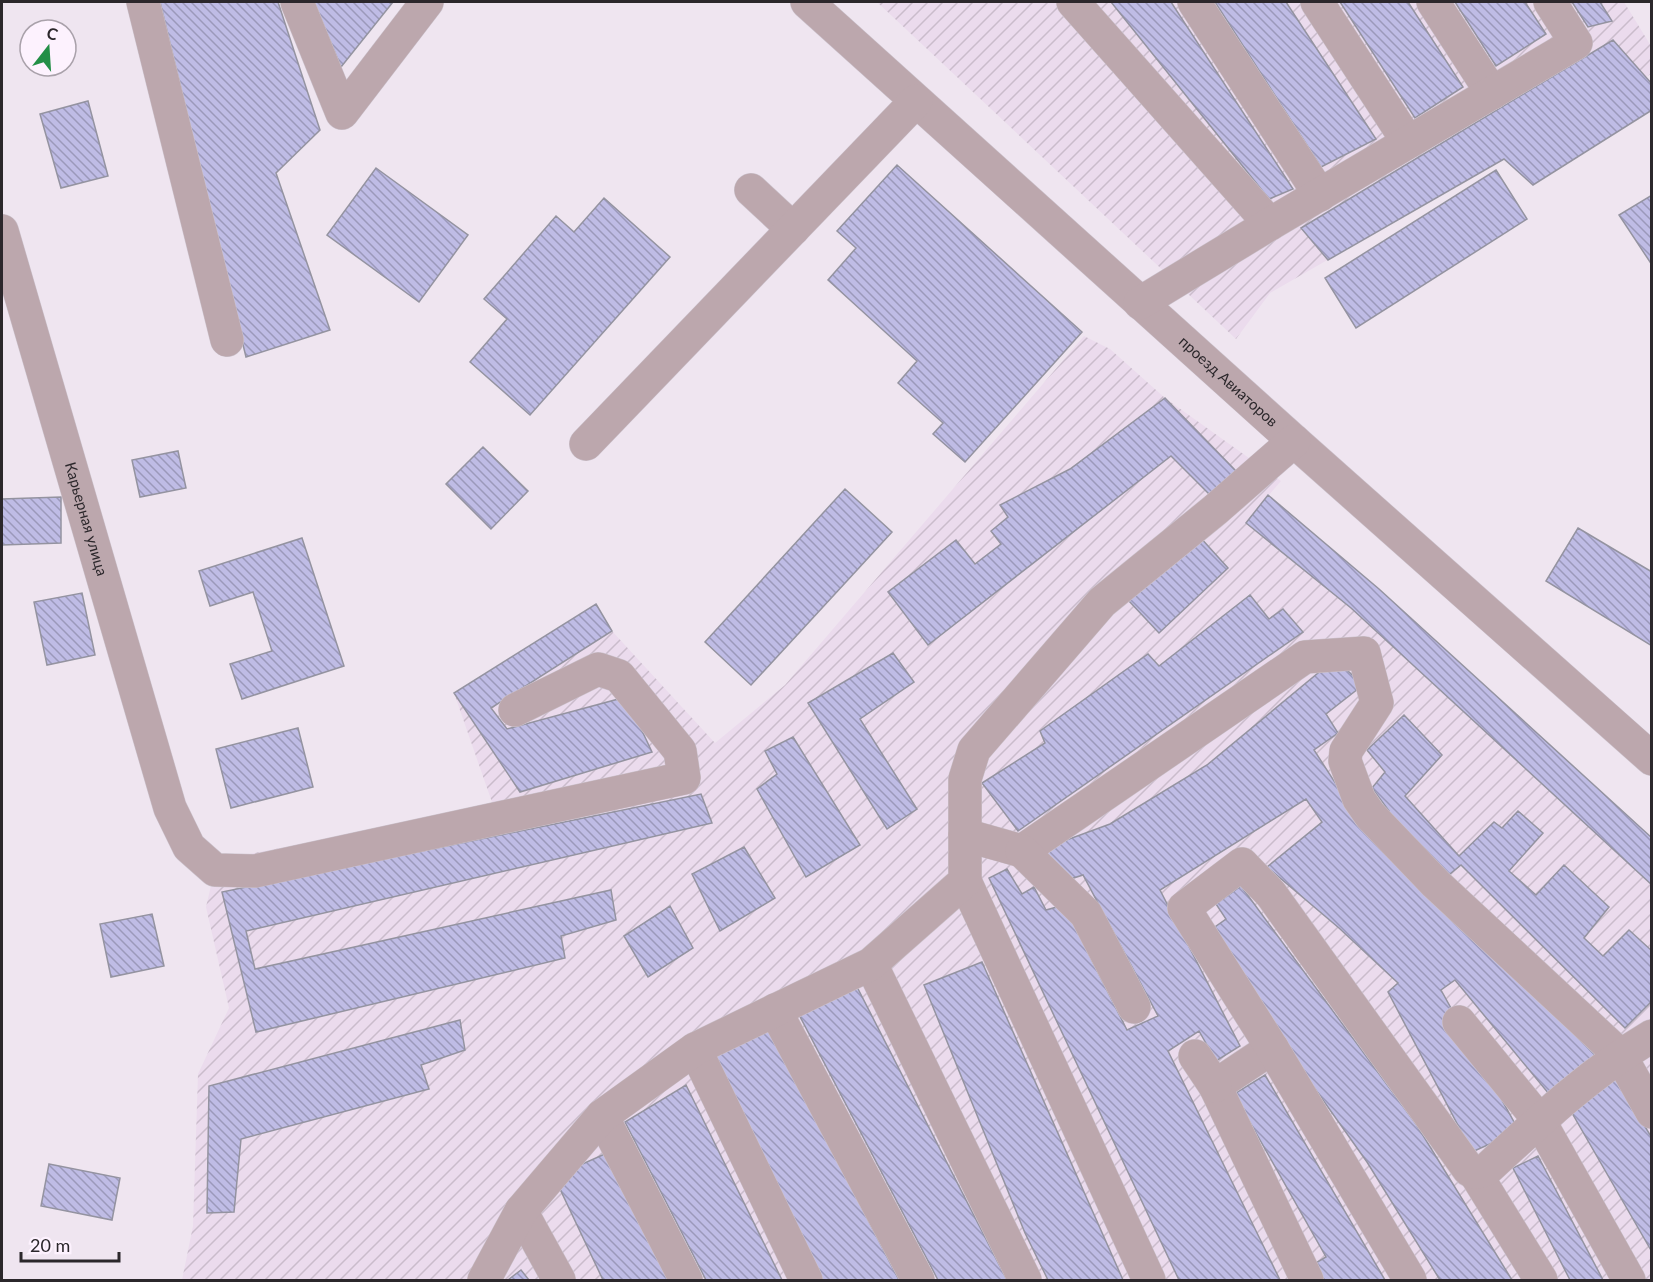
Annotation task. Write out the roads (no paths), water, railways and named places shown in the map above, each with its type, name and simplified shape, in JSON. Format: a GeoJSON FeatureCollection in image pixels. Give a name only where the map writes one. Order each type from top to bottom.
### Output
{"type":"FeatureCollection","features":[{"type":"Feature","properties":{"kind":"street"},"geometry":{"type":"LineString","coordinates":[[143,2],[227,340]]}},
{"type":"Feature","properties":{"kind":"street"},"geometry":{"type":"LineString","coordinates":[[297,2],[342,112],[427,2]]}},
{"type":"Feature","properties":{"kind":"street","name":"проезд Авиаторов"},"geometry":{"type":"LineString","coordinates":[[807,2],[1294,441],[1652,759]]}},
{"type":"Feature","properties":{"kind":"street"},"geometry":{"type":"LineString","coordinates":[[1073,2],[1270,224]]}},
{"type":"Feature","properties":{"kind":"street"},"geometry":{"type":"LineString","coordinates":[[1194,2],[1320,195]]}},
{"type":"Feature","properties":{"kind":"street"},"geometry":{"type":"LineString","coordinates":[[1317,2],[1408,142]]}},
{"type":"Feature","properties":{"kind":"street"},"geometry":{"type":"LineString","coordinates":[[1433,2],[1492,93]]}},
{"type":"Feature","properties":{"kind":"street"},"geometry":{"type":"LineString","coordinates":[[1140,303],[1576,43],[1550,2]]}},
{"type":"Feature","properties":{"kind":"street"},"geometry":{"type":"LineString","coordinates":[[586,444],[916,101]]}},
{"type":"Feature","properties":{"kind":"street"},"geometry":{"type":"LineString","coordinates":[[751,190],[793,229]]}},
{"type":"Feature","properties":{"kind":"street","name":"Карьерная улица"},"geometry":{"type":"LineString","coordinates":[[2,231],[170,808],[189,847],[215,870],[255,871],[684,778],[680,751],[620,676],[598,669],[514,710]]}},
{"type":"Feature","properties":{"kind":"street"},"geometry":{"type":"LineString","coordinates":[[1149,1281],[965,881],[965,779],[974,750],[1102,602],[1215,510],[1294,441]]}},
{"type":"Feature","properties":{"kind":"street"},"geometry":{"type":"LineString","coordinates":[[1022,851],[1305,657],[1364,653],[1377,703],[1346,751],[1345,761],[1359,799],[1370,815],[1436,884],[1620,1055],[1652,1112]]}},
{"type":"Feature","properties":{"kind":"street"},"geometry":{"type":"LineString","coordinates":[[965,835],[1022,851],[1086,914],[1134,1007]]}},
{"type":"Feature","properties":{"kind":"street"},"geometry":{"type":"LineString","coordinates":[[1410,1281],[1272,1048],[1184,908],[1242,864],[1271,894],[1469,1170],[1475,1173],[1481,1173],[1487,1169],[1539,1120],[1620,1055],[1652,1036]]}},
{"type":"Feature","properties":{"kind":"street"},"geometry":{"type":"LineString","coordinates":[[484,1281],[521,1211],[602,1116],[694,1049],[871,964],[965,881]]}},
{"type":"Feature","properties":{"kind":"street"},"geometry":{"type":"LineString","coordinates":[[871,964],[1025,1281]]}},
{"type":"Feature","properties":{"kind":"street"},"geometry":{"type":"LineString","coordinates":[[775,1010],[918,1281]]}},
{"type":"Feature","properties":{"kind":"street"},"geometry":{"type":"LineString","coordinates":[[1459,1022],[1539,1120],[1629,1281]]}},
{"type":"Feature","properties":{"kind":"street"},"geometry":{"type":"LineString","coordinates":[[1215,1086],[1272,1048]]}},
{"type":"Feature","properties":{"kind":"street"},"geometry":{"type":"LineString","coordinates":[[694,1049],[806,1281]]}},
{"type":"Feature","properties":{"kind":"street"},"geometry":{"type":"LineString","coordinates":[[1195,1056],[1215,1086],[1307,1281]]}},
{"type":"Feature","properties":{"kind":"street"},"geometry":{"type":"LineString","coordinates":[[602,1116],[686,1281]]}},
{"type":"Feature","properties":{"kind":"street"},"geometry":{"type":"LineString","coordinates":[[1475,1173],[1541,1281]]}},
{"type":"Feature","properties":{"kind":"street"},"geometry":{"type":"LineString","coordinates":[[521,1211],[559,1281]]}}]}
